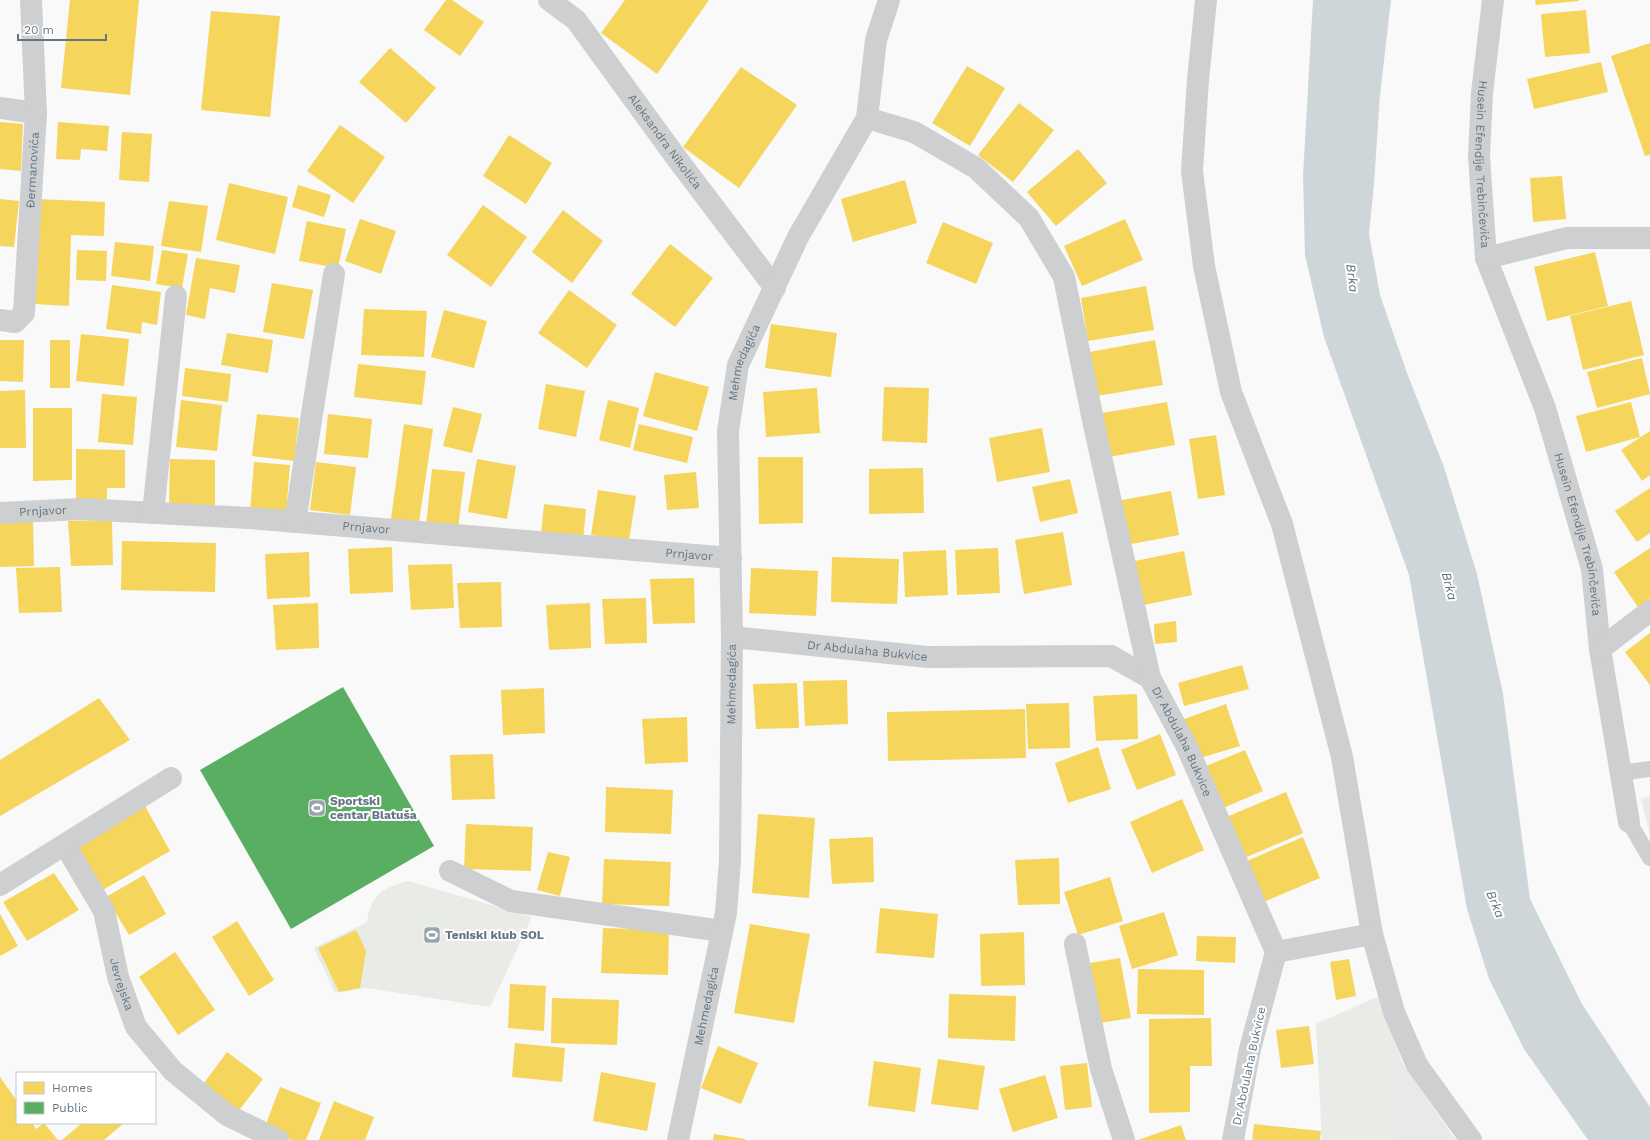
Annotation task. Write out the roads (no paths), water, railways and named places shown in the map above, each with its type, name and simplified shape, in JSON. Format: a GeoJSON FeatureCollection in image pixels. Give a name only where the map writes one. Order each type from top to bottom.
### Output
{"type":"FeatureCollection","features":[{"type":"Feature","properties":{"kind":"street","name":"Đermanovića"},"geometry":{"type":"LineString","coordinates":[[0,320],[15,322],[24,313],[36,113],[31,0]]}},
{"type":"Feature","properties":{"kind":"street","name":"Aleksandra Nikolića"},"geometry":{"type":"LineString","coordinates":[[549,0],[576,20],[678,160],[775,288]]}},
{"type":"Feature","properties":{"kind":"street"},"geometry":{"type":"LineString","coordinates":[[889,0],[876,40],[867,118],[914,132],[976,168],[1029,218],[1064,277],[1094,425],[1150,678]]}},
{"type":"Feature","properties":{"kind":"street"},"geometry":{"type":"LineString","coordinates":[[1206,0],[1198,80],[1192,171],[1204,266],[1231,392],[1282,524],[1342,756],[1372,934],[1394,1012],[1417,1065],[1472,1140]]}},
{"type":"Feature","properties":{"kind":"street","name":"Husein Efendije Trebinčevića"},"geometry":{"type":"LineString","coordinates":[[1493,0],[1482,93],[1479,156],[1486,258],[1545,408],[1592,569],[1600,649],[1629,822]]}},
{"type":"Feature","properties":{"kind":"street"},"geometry":{"type":"LineString","coordinates":[[0,108],[36,113]]}},
{"type":"Feature","properties":{"kind":"street","name":"Mehmedagića"},"geometry":{"type":"LineString","coordinates":[[678,1140],[726,913],[730,860],[732,637],[728,432],[738,365],[798,237],[867,118]]}},
{"type":"Feature","properties":{"kind":"street","name":"Husein Efendije Trebinčevića"},"geometry":{"type":"LineString","coordinates":[[1486,258],[1567,238],[1650,238]]}},
{"type":"Feature","properties":{"kind":"street"},"geometry":{"type":"LineString","coordinates":[[295,522],[334,274]]}},
{"type":"Feature","properties":{"kind":"street"},"geometry":{"type":"LineString","coordinates":[[153,513],[176,296]]}},
{"type":"Feature","properties":{"kind":"street","name":"Prnjavor"},"geometry":{"type":"LineString","coordinates":[[0,513],[81,509],[153,513],[295,522],[731,558]]}},
{"type":"Feature","properties":{"kind":"street"},"geometry":{"type":"LineString","coordinates":[[1600,649],[1650,611]]}},
{"type":"Feature","properties":{"kind":"street","name":"Dr Abdulaha Bukvice"},"geometry":{"type":"LineString","coordinates":[[732,637],[928,657],[1111,656],[1150,678],[1187,747],[1276,952],[1250,1049],[1233,1140]]}},
{"type":"Feature","properties":{"kind":"street"},"geometry":{"type":"LineString","coordinates":[[0,885],[171,778]]}},
{"type":"Feature","properties":{"kind":"street","name":"Jevrejska"},"geometry":{"type":"LineString","coordinates":[[65,845],[104,911],[118,977],[136,1027],[172,1070],[227,1115],[278,1140]]}},
{"type":"Feature","properties":{"kind":"street"},"geometry":{"type":"LineString","coordinates":[[450,871],[511,901],[722,931]]}},
{"type":"Feature","properties":{"kind":"street"},"geometry":{"type":"LineString","coordinates":[[1276,952],[1372,934]]}},
{"type":"Feature","properties":{"kind":"street"},"geometry":{"type":"LineString","coordinates":[[1076,944],[1101,1069],[1124,1140]]}},
{"type":"Feature","properties":{"kind":"lane"},"geometry":{"type":"LineString","coordinates":[[1620,773],[1650,769]]}},
{"type":"Feature","properties":{"kind":"lane"},"geometry":{"type":"LineString","coordinates":[[1629,822],[1650,858]]}},
{"type":"Feature","properties":{"kind":"water","name":"Brka"},"geometry":{"type":"Polygon","coordinates":[[[1313,0],[1391,0],[1380,95],[1369,234],[1380,295],[1407,373],[1444,467],[1477,574],[1503,694],[1530,899],[1582,1004],[1650,1107],[1650,1140],[1588,1140],[1524,1049],[1489,979],[1467,909],[1409,575],[1324,337],[1305,255],[1303,176],[1313,0]]]}},
{"type":"Feature","properties":{"kind":"place","name":"Sportski centar Blatuša"},"geometry":{"type":"Point","coordinates":[317,808]}},
{"type":"Feature","properties":{"kind":"place","name":"Teniski klub SOL"},"geometry":{"type":"Point","coordinates":[432,935]}}]}
